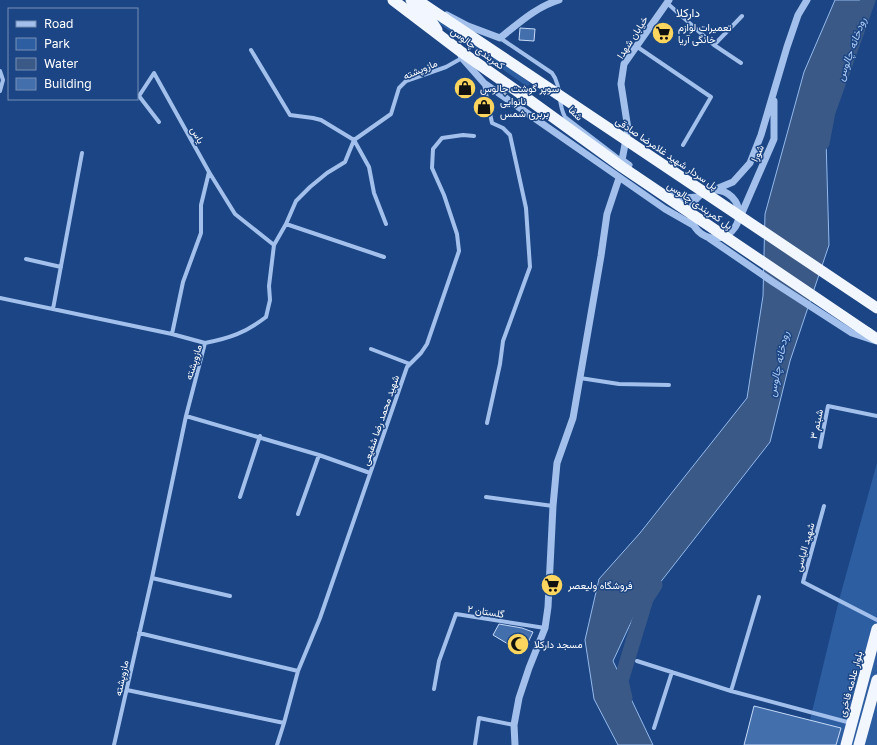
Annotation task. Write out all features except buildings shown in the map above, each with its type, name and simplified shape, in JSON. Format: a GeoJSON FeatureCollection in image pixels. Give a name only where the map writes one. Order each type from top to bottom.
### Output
{"type":"FeatureCollection","features":[{"type":"Feature","properties":{"kind":"highway","name":"کمربندی چالوس"},"geometry":{"type":"LineString","coordinates":[[393,0],[461,54],[521,94]]}},
{"type":"Feature","properties":{"kind":"highway"},"geometry":{"type":"LineString","coordinates":[[411,0],[428,16],[440,36]]}},
{"type":"Feature","properties":{"kind":"highway","name":"پل سردار شهید غلامرضا صادقی"},"geometry":{"type":"LineString","coordinates":[[417,0],[877,308]]}},
{"type":"Feature","properties":{"kind":"highway","name":"پل کمربندی چالوس"},"geometry":{"type":"LineString","coordinates":[[521,94],[629,172],[874,338]]}},
{"type":"Feature","properties":{"kind":"highway","name":"بلوار علامه فاخری"},"geometry":{"type":"LineString","coordinates":[[846,745],[877,629]]}},
{"type":"Feature","properties":{"kind":"highway"},"geometry":{"type":"LineString","coordinates":[[859,745],[877,680]]}},
{"type":"Feature","properties":{"kind":"street"},"geometry":{"type":"LineString","coordinates":[[421,0],[468,26],[500,38],[537,9],[559,0]]}},
{"type":"Feature","properties":{"kind":"street","name":"شورا"},"geometry":{"type":"LineString","coordinates":[[716,189],[733,182],[750,163],[761,135],[798,15],[807,0]]}},
{"type":"Feature","properties":{"kind":"street"},"geometry":{"type":"LineString","coordinates":[[668,1],[714,45],[741,63]]}},
{"type":"Feature","properties":{"kind":"street","name":"خیابان شهدا"},"geometry":{"type":"LineString","coordinates":[[622,160],[628,129],[621,84],[624,64],[668,1]]}},
{"type":"Feature","properties":{"kind":"street"},"geometry":{"type":"LineString","coordinates":[[714,45],[742,16]]}},
{"type":"Feature","properties":{"kind":"street","name":"شفا"},"geometry":{"type":"LineString","coordinates":[[500,38],[552,73],[558,84],[560,104],[565,117],[622,160]]}},
{"type":"Feature","properties":{"kind":"street"},"geometry":{"type":"LineString","coordinates":[[636,46],[711,97],[683,145]]}},
{"type":"Feature","properties":{"kind":"street"},"geometry":{"type":"LineString","coordinates":[[251,50],[290,115],[321,120],[354,140],[369,167],[374,193],[386,224]]}},
{"type":"Feature","properties":{"kind":"street"},"geometry":{"type":"LineString","coordinates":[[461,54],[484,83],[664,209],[693,225],[700,233],[822,315],[852,333],[874,338]]}},
{"type":"Feature","properties":{"kind":"street","name":"مازوپشته"},"geometry":{"type":"LineString","coordinates":[[114,745],[152,578],[186,416],[205,343],[227,338],[252,328],[266,318],[270,300],[269,286],[274,245],[286,224],[296,201],[327,173],[345,162],[354,140],[391,114],[399,88],[406,81],[446,67],[461,54]]}},
{"type":"Feature","properties":{"kind":"street"},"geometry":{"type":"LineString","coordinates":[[0,70],[3,80],[0,91]]}},
{"type":"Feature","properties":{"kind":"street","name":"یاس"},"geometry":{"type":"LineString","coordinates":[[159,122],[138,96],[154,73],[209,172],[235,214],[274,245]]}},
{"type":"Feature","properties":{"kind":"street"},"geometry":{"type":"LineString","coordinates":[[484,83],[492,123],[503,128],[510,135],[526,208],[530,267],[503,341],[488,423]]}},
{"type":"Feature","properties":{"kind":"street","name":"شورا"},"geometry":{"type":"LineString","coordinates":[[740,217],[774,139],[774,93]]}},
{"type":"Feature","properties":{"kind":"street","name":"شهید محمد رضا شفیعی"},"geometry":{"type":"LineString","coordinates":[[276,745],[284,723],[298,671],[320,618],[408,367],[427,344],[459,251],[457,234],[444,195],[432,168],[433,149],[442,138],[463,135],[474,136]]}},
{"type":"Feature","properties":{"kind":"street"},"geometry":{"type":"LineString","coordinates":[[54,309],[82,153]]}},
{"type":"Feature","properties":{"kind":"street"},"geometry":{"type":"LineString","coordinates":[[622,160],[675,197],[698,197]]}},
{"type":"Feature","properties":{"kind":"street"},"geometry":{"type":"LineString","coordinates":[[172,334],[183,282],[201,233],[201,205],[209,172]]}},
{"type":"Feature","properties":{"kind":"street"},"geometry":{"type":"LineString","coordinates":[[515,745],[514,725],[519,698],[544,628],[548,607],[553,506],[557,462],[573,418],[607,214],[619,178]]}},
{"type":"Feature","properties":{"kind":"street"},"geometry":{"type":"LineString","coordinates":[[693,225],[691,215],[692,205],[698,197],[706,191],[716,189],[726,192],[734,198],[739,207],[740,217],[736,227],[729,234],[720,238],[709,238]]}},
{"type":"Feature","properties":{"kind":"street"},"geometry":{"type":"LineString","coordinates":[[664,209],[670,210],[675,207],[677,202],[675,197]]}},
{"type":"Feature","properties":{"kind":"street"},"geometry":{"type":"LineString","coordinates":[[286,224],[384,257]]}},
{"type":"Feature","properties":{"kind":"street"},"geometry":{"type":"LineString","coordinates":[[26,259],[61,267]]}},
{"type":"Feature","properties":{"kind":"street"},"geometry":{"type":"LineString","coordinates":[[0,298],[172,334],[205,343]]}},
{"type":"Feature","properties":{"kind":"street"},"geometry":{"type":"LineString","coordinates":[[371,349],[410,364]]}},
{"type":"Feature","properties":{"kind":"street"},"geometry":{"type":"LineString","coordinates":[[580,378],[619,384],[669,385]]}},
{"type":"Feature","properties":{"kind":"street","name":"شبنم ۳"},"geometry":{"type":"LineString","coordinates":[[820,447],[828,406],[877,416]]}},
{"type":"Feature","properties":{"kind":"street"},"geometry":{"type":"LineString","coordinates":[[186,416],[260,436],[370,473]]}},
{"type":"Feature","properties":{"kind":"street"},"geometry":{"type":"LineString","coordinates":[[240,497],[260,436]]}},
{"type":"Feature","properties":{"kind":"street"},"geometry":{"type":"LineString","coordinates":[[298,514],[319,455]]}},
{"type":"Feature","properties":{"kind":"street"},"geometry":{"type":"LineString","coordinates":[[486,497],[553,506]]}},
{"type":"Feature","properties":{"kind":"street","name":"شهید الیاسی"},"geometry":{"type":"LineString","coordinates":[[824,506],[803,582],[877,620]]}},
{"type":"Feature","properties":{"kind":"street"},"geometry":{"type":"LineString","coordinates":[[152,578],[230,596]]}},
{"type":"Feature","properties":{"kind":"street"},"geometry":{"type":"LineString","coordinates":[[731,691],[759,597]]}},
{"type":"Feature","properties":{"kind":"street","name":"گلستان ۲"},"geometry":{"type":"LineString","coordinates":[[434,689],[439,661],[456,614],[544,628]]}},
{"type":"Feature","properties":{"kind":"street"},"geometry":{"type":"LineString","coordinates":[[139,633],[298,671]]}},
{"type":"Feature","properties":{"kind":"street"},"geometry":{"type":"LineString","coordinates":[[637,661],[731,691],[851,723]]}},
{"type":"Feature","properties":{"kind":"street"},"geometry":{"type":"LineString","coordinates":[[654,728],[672,672]]}},
{"type":"Feature","properties":{"kind":"street"},"geometry":{"type":"LineString","coordinates":[[127,690],[284,723]]}},
{"type":"Feature","properties":{"kind":"street"},"geometry":{"type":"LineString","coordinates":[[475,745],[479,718],[514,725]]}},
{"type":"Feature","properties":{"kind":"green space"},"geometry":{"type":"Polygon","coordinates":[[[433,13],[529,82],[530,85],[526,86],[430,17],[433,13]]]}},
{"type":"Feature","properties":{"kind":"green space"},"geometry":{"type":"Polygon","coordinates":[[[877,463],[877,745],[804,745],[839,600],[877,463]]]}},
{"type":"Feature","properties":{"kind":"water"},"geometry":{"type":"Polygon","coordinates":[[[835,0],[863,0],[825,103],[829,245],[790,361],[770,442],[634,616],[613,661],[653,745],[618,745],[594,699],[585,640],[599,579],[640,533],[747,398],[763,296],[765,214],[804,72],[835,0]]]}},
{"type":"Feature","properties":{"kind":"waterway","name":"رودخانه چالوس"},"geometry":{"type":"LineString","coordinates":[[822,143],[828,112],[868,0]]}},
{"type":"Feature","properties":{"kind":"waterway","name":"رودخانه چالوس"},"geometry":{"type":"LineString","coordinates":[[625,698],[621,681],[646,599],[655,585]]}},
{"type":"Feature","properties":{"kind":"place","name":"تعمیرات لوازم خانگی آریا"},"geometry":{"type":"Point","coordinates":[663,33]}},
{"type":"Feature","properties":{"kind":"place","name":"سوپر گوشت چالوس"},"geometry":{"type":"Point","coordinates":[465,88]}},
{"type":"Feature","properties":{"kind":"place","name":"نانوایی بربری شمس"},"geometry":{"type":"Point","coordinates":[484,107]}},
{"type":"Feature","properties":{"kind":"place","name":"فروشگاه ولیعصر"},"geometry":{"type":"Point","coordinates":[552,585]}},
{"type":"Feature","properties":{"kind":"place","name":"مسجد دارکلا"},"geometry":{"type":"Point","coordinates":[518,644]}},
{"type":"Feature","properties":{"kind":"district","name":"دارکلا"},"geometry":{"type":"Point","coordinates":[688,13]}}]}
